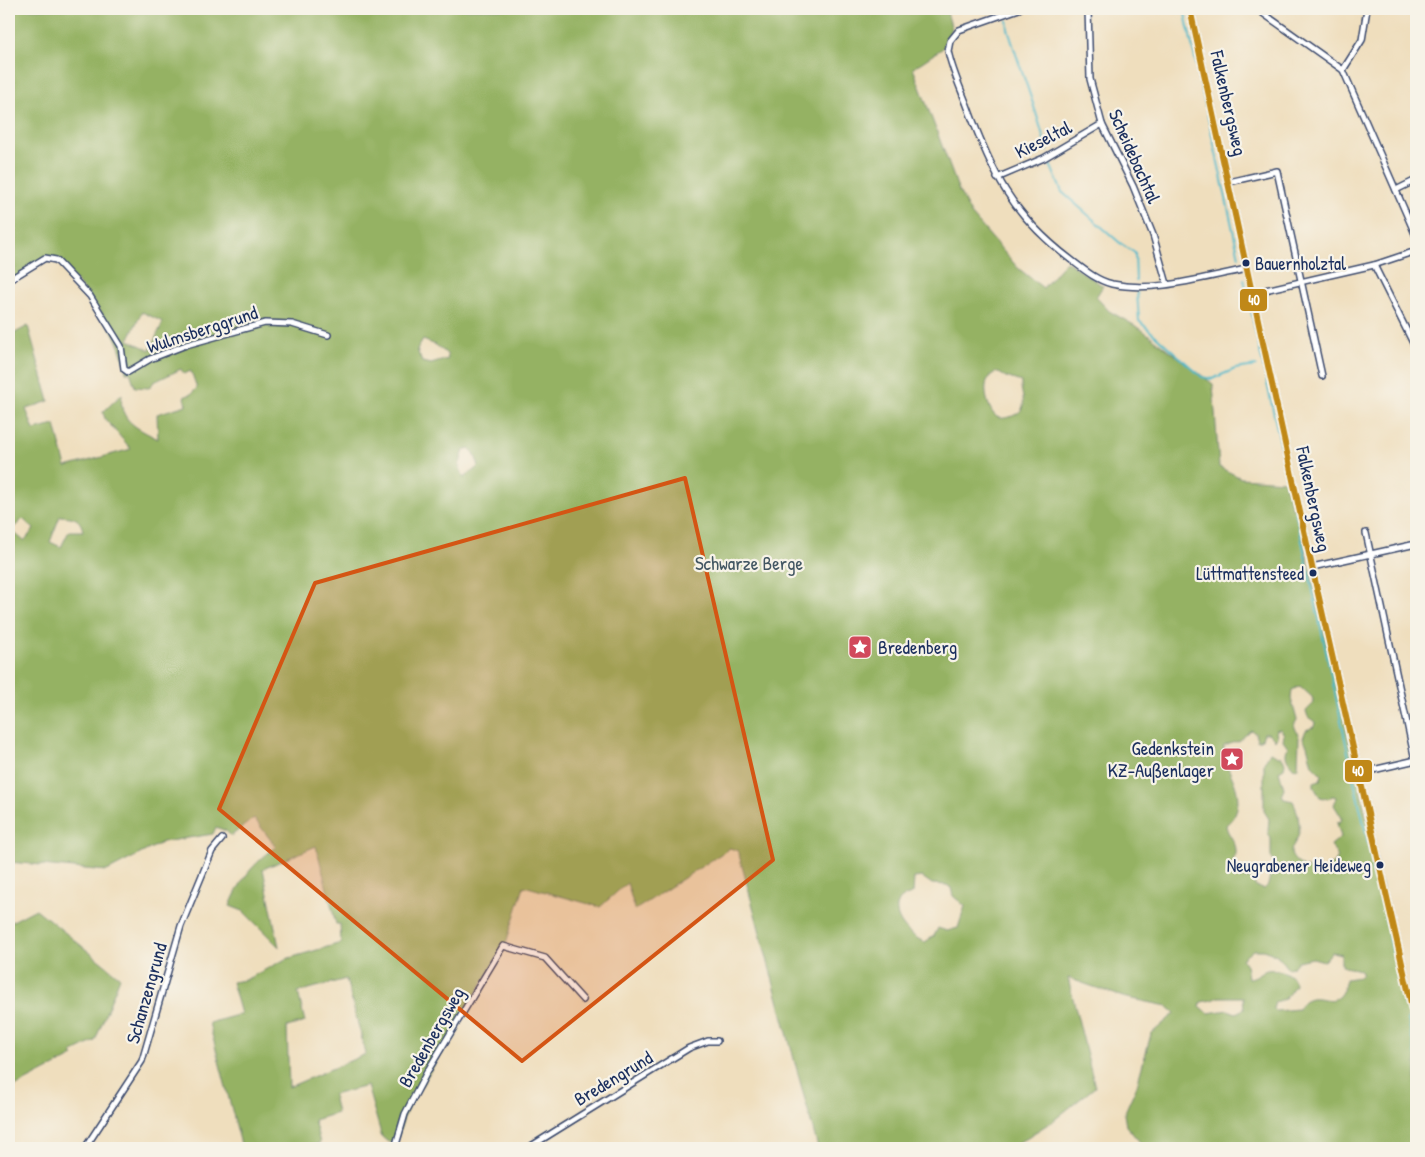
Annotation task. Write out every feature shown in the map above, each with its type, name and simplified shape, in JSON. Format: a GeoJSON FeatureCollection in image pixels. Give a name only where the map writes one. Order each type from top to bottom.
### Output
{"type":"FeatureCollection","features":[{"type":"Feature","properties":{"kind":"street"},"geometry":{"type":"LineString","coordinates":[[1019,9],[959,30],[952,36],[948,46],[951,63],[996,178],[1013,205],[1033,227],[1062,253],[1093,276],[1111,283],[1123,285],[1168,284],[1247,269]]}},
{"type":"Feature","properties":{"kind":"street","name":"Scheidebachtal"},"geometry":{"type":"LineString","coordinates":[[1088,9],[1090,79],[1102,124],[1136,194],[1153,235],[1168,284]]}},
{"type":"Feature","properties":{"kind":"street","name":"Falkenbergsweg"},"geometry":{"type":"LineString","coordinates":[[1190,9],[1312,567],[1416,1025]]}},
{"type":"Feature","properties":{"kind":"street"},"geometry":{"type":"LineString","coordinates":[[1257,9],[1343,70],[1416,236]]}},
{"type":"Feature","properties":{"kind":"street"},"geometry":{"type":"LineString","coordinates":[[1343,70],[1362,40],[1368,9]]}},
{"type":"Feature","properties":{"kind":"street","name":"Kieseltal"},"geometry":{"type":"LineString","coordinates":[[996,178],[1044,158],[1102,124]]}},
{"type":"Feature","properties":{"kind":"street"},"geometry":{"type":"LineString","coordinates":[[1229,182],[1277,171],[1322,376]]}},
{"type":"Feature","properties":{"kind":"street"},"geometry":{"type":"LineString","coordinates":[[1396,190],[1416,180]]}},
{"type":"Feature","properties":{"kind":"street"},"geometry":{"type":"LineString","coordinates":[[1252,293],[1374,265],[1416,251]]}},
{"type":"Feature","properties":{"kind":"street","name":"Wulmsberggrund"},"geometry":{"type":"LineString","coordinates":[[9,280],[45,258],[56,260],[90,296],[121,346],[124,369],[128,372],[150,360],[186,345],[265,323],[292,324],[328,335]]}},
{"type":"Feature","properties":{"kind":"street"},"geometry":{"type":"LineString","coordinates":[[1374,265],[1416,350]]}},
{"type":"Feature","properties":{"kind":"street"},"geometry":{"type":"LineString","coordinates":[[1360,773],[1416,760],[1366,533]]}},
{"type":"Feature","properties":{"kind":"street"},"geometry":{"type":"LineString","coordinates":[[1312,567],[1416,544]]}},
{"type":"Feature","properties":{"kind":"street","name":"Schanzengrund"},"geometry":{"type":"LineString","coordinates":[[89,1147],[142,1061],[181,926],[212,851],[222,839]]}},
{"type":"Feature","properties":{"kind":"street","name":"Bredenbergsweg"},"geometry":{"type":"LineString","coordinates":[[395,1148],[405,1114],[423,1080],[503,946],[545,958],[583,1000]]}},
{"type":"Feature","properties":{"kind":"street","name":"Bredengrund"},"geometry":{"type":"LineString","coordinates":[[528,1148],[689,1048],[708,1041],[717,1041]]}},
{"type":"Feature","properties":{"kind":"highlighted area"},"geometry":{"type":"Polygon","coordinates":[[[685,478],[773,860],[522,1061],[219,809],[315,583],[685,478]]]}},
{"type":"Feature","properties":{"kind":"green space","name":"Schwarze Berge"},"geometry":{"type":"Polygon","coordinates":[[[9,9],[946,9],[952,29],[946,38],[943,48],[913,68],[959,191],[971,214],[1018,268],[1043,288],[1066,261],[1103,286],[1096,297],[1109,311],[1141,329],[1213,384],[1219,467],[1241,478],[1284,481],[1292,508],[1296,507],[1378,867],[1373,868],[1376,883],[1381,882],[1416,1042],[1416,1148],[1145,1148],[1126,1126],[1124,1114],[1137,1085],[1151,1034],[1175,1013],[1167,1006],[1123,997],[1068,978],[1095,1087],[1053,1121],[1010,1148],[818,1148],[738,851],[730,848],[635,910],[627,883],[600,907],[524,886],[506,943],[405,1114],[396,1142],[388,1142],[382,1137],[367,1086],[333,1095],[337,1113],[314,1120],[320,1143],[307,1148],[242,1148],[209,1023],[241,1014],[232,982],[245,980],[286,959],[341,943],[340,924],[336,924],[316,846],[263,869],[279,947],[243,911],[230,906],[248,872],[276,847],[254,818],[231,836],[226,831],[216,827],[213,834],[163,842],[107,871],[9,862],[9,320],[13,334],[28,326],[49,401],[26,409],[34,430],[55,425],[66,467],[131,449],[105,419],[103,412],[122,394],[123,411],[126,417],[136,427],[158,439],[157,414],[186,405],[184,397],[191,394],[197,388],[191,371],[184,374],[181,369],[154,382],[149,388],[135,387],[130,372],[126,372],[122,356],[109,325],[79,284],[56,260],[49,257],[9,280],[9,9]],[[142,312],[128,340],[150,350],[163,322],[142,312]],[[423,340],[417,350],[422,362],[431,364],[448,359],[447,354],[436,345],[423,340]],[[997,372],[987,380],[986,387],[990,409],[997,417],[1011,417],[1022,409],[1021,382],[997,372]],[[469,448],[464,450],[459,466],[464,478],[479,466],[474,453],[469,448]],[[60,516],[50,542],[61,547],[69,531],[83,531],[78,520],[60,516]],[[23,519],[11,530],[24,541],[34,529],[23,519]],[[1300,686],[1292,690],[1291,698],[1297,720],[1294,725],[1299,737],[1298,767],[1294,768],[1287,758],[1288,747],[1283,740],[1284,734],[1280,729],[1276,730],[1277,738],[1275,740],[1268,733],[1264,733],[1262,739],[1257,741],[1255,733],[1251,730],[1239,741],[1224,746],[1224,760],[1238,795],[1236,811],[1226,825],[1236,847],[1236,854],[1232,865],[1235,871],[1240,871],[1244,877],[1252,879],[1256,887],[1264,889],[1268,885],[1270,876],[1279,872],[1271,857],[1271,839],[1268,832],[1269,819],[1264,811],[1264,763],[1270,752],[1283,758],[1284,768],[1279,771],[1284,788],[1282,794],[1284,799],[1293,801],[1298,816],[1298,837],[1291,851],[1294,859],[1303,867],[1323,874],[1328,866],[1335,863],[1338,857],[1331,845],[1341,837],[1337,823],[1342,818],[1334,805],[1337,797],[1332,796],[1328,799],[1320,797],[1314,787],[1314,782],[1320,780],[1322,775],[1312,765],[1307,745],[1303,738],[1306,730],[1314,727],[1315,722],[1308,717],[1306,711],[1314,703],[1312,697],[1300,686]],[[922,877],[914,878],[913,893],[900,899],[897,914],[903,926],[919,940],[925,942],[934,936],[938,928],[947,931],[958,928],[965,906],[953,896],[951,888],[947,885],[932,884],[922,877]],[[1253,950],[1242,959],[1246,965],[1248,978],[1267,970],[1285,972],[1292,977],[1295,985],[1285,999],[1275,1002],[1273,1009],[1276,1011],[1298,1009],[1304,1001],[1312,998],[1334,999],[1343,990],[1346,979],[1359,977],[1362,974],[1361,970],[1344,967],[1341,963],[1341,954],[1332,952],[1324,961],[1313,958],[1298,961],[1293,967],[1287,968],[1277,955],[1263,950],[1253,950]],[[346,979],[298,992],[305,1022],[287,1027],[289,1087],[366,1054],[346,979]],[[1218,997],[1201,1002],[1200,1006],[1208,1013],[1228,1010],[1236,1013],[1244,1009],[1243,997],[1218,997]]]}},
{"type":"Feature","properties":{"kind":"green space"},"geometry":{"type":"Polygon","coordinates":[[[36,909],[120,977],[95,1041],[71,1053],[74,1056],[9,1090],[9,923],[36,909]]]}},
{"type":"Feature","properties":{"kind":"waterway"},"geometry":{"type":"LineString","coordinates":[[1184,9],[1239,257]]}},
{"type":"Feature","properties":{"kind":"waterway"},"geometry":{"type":"LineString","coordinates":[[1007,19],[1008,29],[1047,151]]}},
{"type":"Feature","properties":{"kind":"waterway"},"geometry":{"type":"LineString","coordinates":[[1049,162],[1062,192],[1120,243],[1135,253],[1136,281]]}},
{"type":"Feature","properties":{"kind":"waterway"},"geometry":{"type":"LineString","coordinates":[[1244,279],[1289,483]]}},
{"type":"Feature","properties":{"kind":"waterway"},"geometry":{"type":"LineString","coordinates":[[1137,292],[1139,321],[1202,377],[1212,379],[1235,369],[1256,366]]}},
{"type":"Feature","properties":{"kind":"waterway"},"geometry":{"type":"LineString","coordinates":[[1295,509],[1349,757]]}},
{"type":"Feature","properties":{"kind":"waterway"},"geometry":{"type":"LineString","coordinates":[[1349,760],[1373,863],[1373,876],[1379,888],[1404,1004]]}},
{"type":"Feature","properties":{"kind":"waterway"},"geometry":{"type":"LineString","coordinates":[[1408,1019],[1416,1056]]}},
{"type":"Feature","properties":{"kind":"transit line","name":"40"},"geometry":{"type":"LineString","coordinates":[[1190,9],[1312,567],[1416,1025]]}},
{"type":"Feature","properties":{"kind":"place","name":"Bauernholztal"},"geometry":{"type":"Point","coordinates":[1246,263]}},
{"type":"Feature","properties":{"kind":"place","name":"Lüttmattensteed"},"geometry":{"type":"Point","coordinates":[1313,573]}},
{"type":"Feature","properties":{"kind":"place","name":"Bredenberg"},"geometry":{"type":"Point","coordinates":[860,647]}},
{"type":"Feature","properties":{"kind":"place","name":"Gedenkstein KZ-Außenlager"},"geometry":{"type":"Point","coordinates":[1232,759]}},
{"type":"Feature","properties":{"kind":"place","name":"Neugrabener Heideweg"},"geometry":{"type":"Point","coordinates":[1380,865]}}]}
